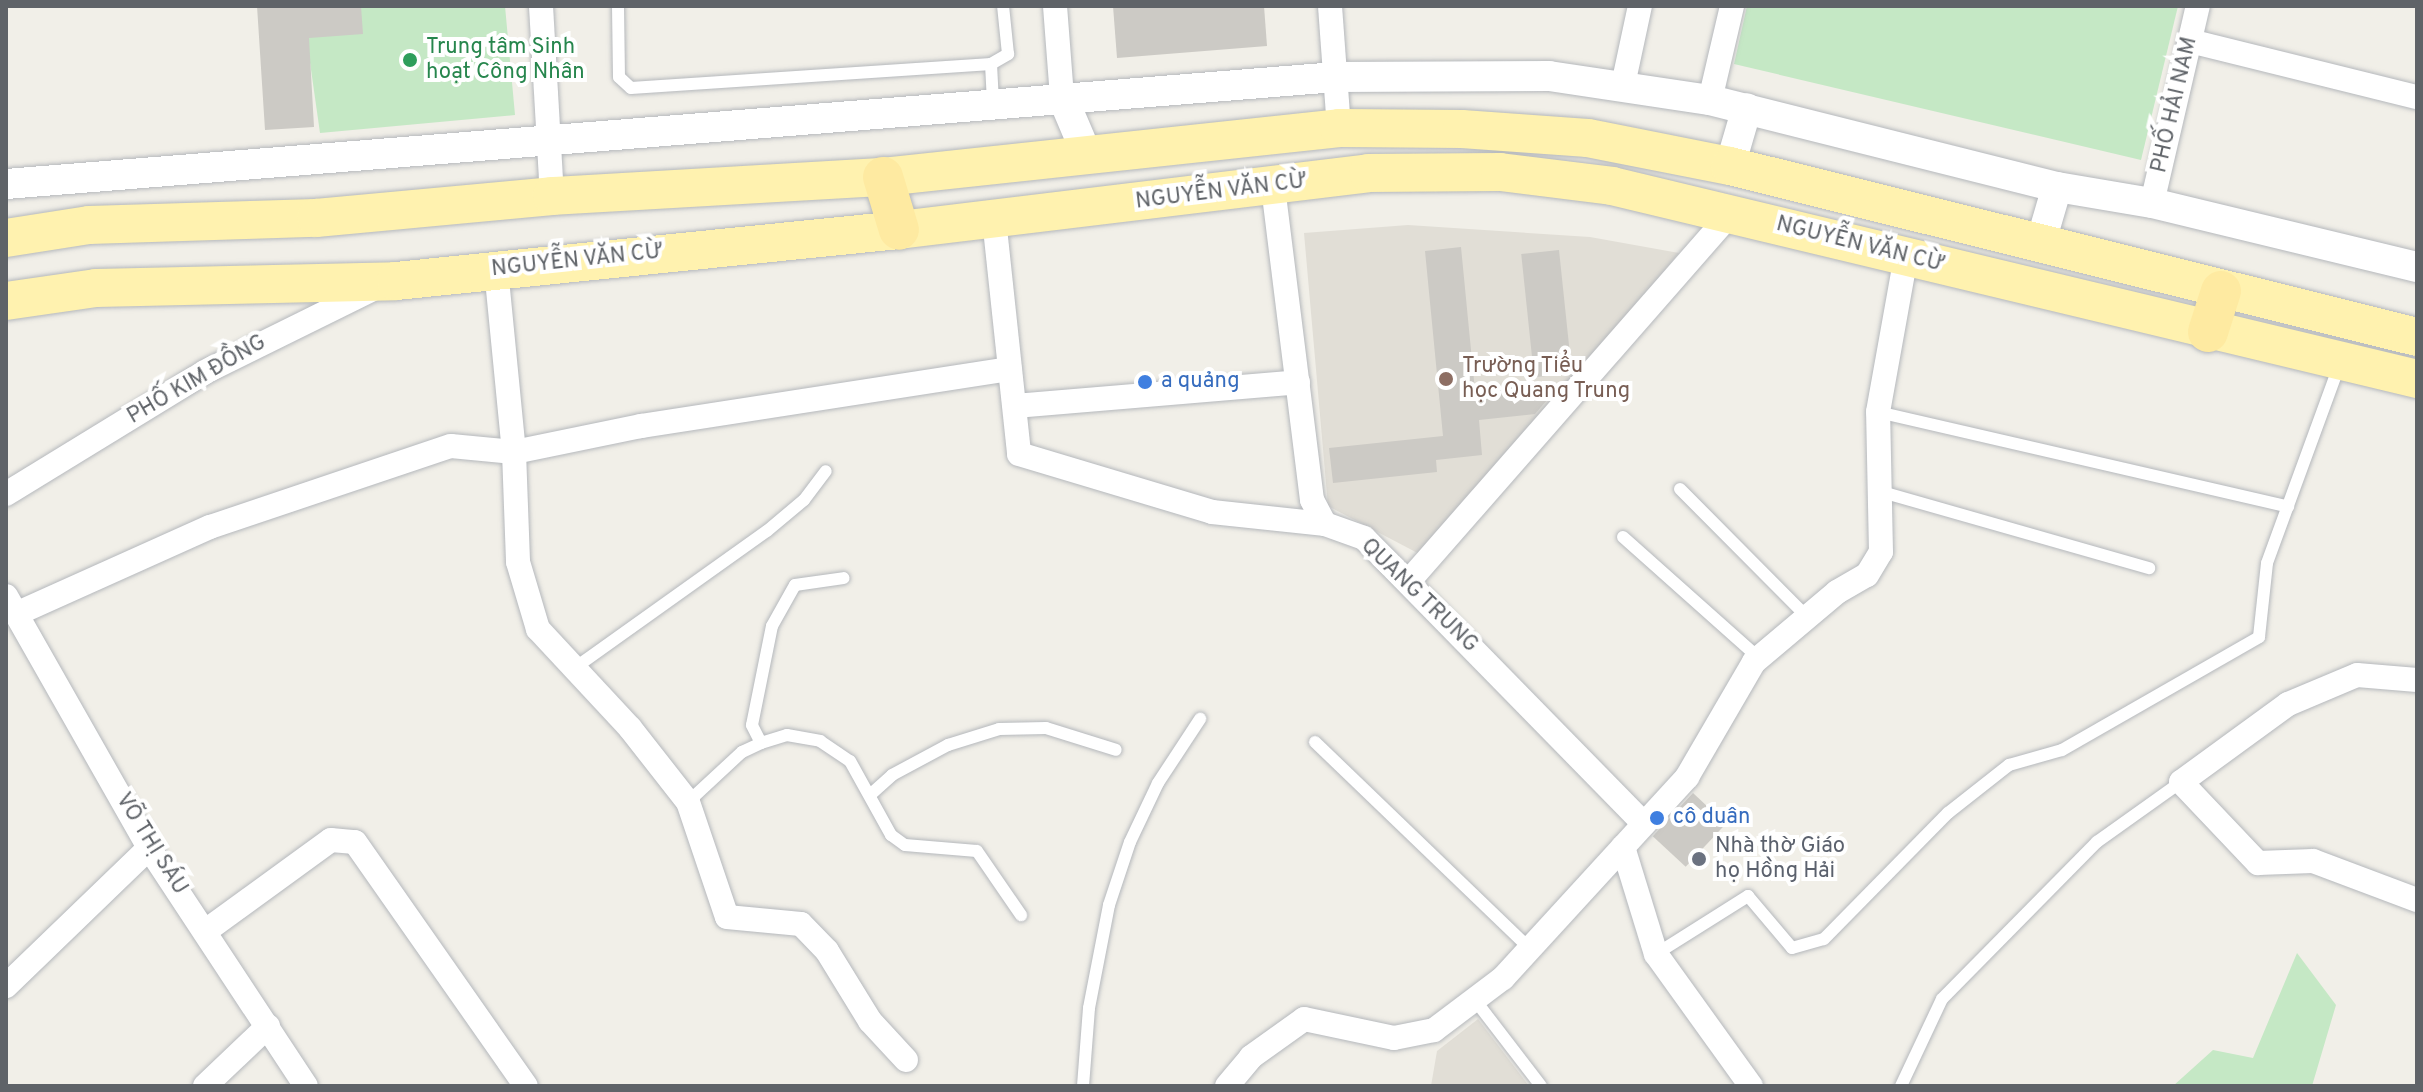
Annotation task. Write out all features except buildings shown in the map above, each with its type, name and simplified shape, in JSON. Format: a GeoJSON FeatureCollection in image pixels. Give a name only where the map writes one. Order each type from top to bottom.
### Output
{"type":"FeatureCollection","features":[{"type":"Feature","properties":{"kind":"highway"},"geometry":{"type":"LineString","coordinates":[[883,177],[899,230]]}},
{"type":"Feature","properties":{"kind":"highway"},"geometry":{"type":"LineString","coordinates":[[2208,332],[2221,291]]}},
{"type":"Feature","properties":{"kind":"main road","name":"NGUYỄN VĂN CỪ"},"geometry":{"type":"LineString","coordinates":[[6,238],[89,225],[316,218],[552,196],[883,177],[1339,128],[1462,129],[1588,138],[1730,166],[2221,291],[2417,337]]}},
{"type":"Feature","properties":{"kind":"main road","name":"NGUYỄN VĂN CỪ"},"geometry":{"type":"LineString","coordinates":[[6,301],[96,288],[396,281],[899,230],[1273,187],[1368,173],[1500,172],[1612,186],[2208,332],[2417,379]]}},
{"type":"Feature","properties":{"kind":"street"},"geometry":{"type":"LineString","coordinates":[[541,6],[552,196]]}},
{"type":"Feature","properties":{"kind":"street"},"geometry":{"type":"LineString","coordinates":[[1055,6],[1062,96],[1087,155]]}},
{"type":"Feature","properties":{"kind":"street"},"geometry":{"type":"LineString","coordinates":[[1330,6],[1339,128]]}},
{"type":"Feature","properties":{"kind":"street"},"geometry":{"type":"LineString","coordinates":[[1623,85],[1640,6]]}},
{"type":"Feature","properties":{"kind":"street"},"geometry":{"type":"LineString","coordinates":[[1710,100],[1732,6]]}},
{"type":"Feature","properties":{"kind":"street","name":"PHỐ HẢI NAM"},"geometry":{"type":"LineString","coordinates":[[2152,203],[2198,6]]}},
{"type":"Feature","properties":{"kind":"street"},"geometry":{"type":"LineString","coordinates":[[2190,41],[2417,97]]}},
{"type":"Feature","properties":{"kind":"street"},"geometry":{"type":"LineString","coordinates":[[6,184],[993,106],[1062,96],[1335,77],[1549,76],[1710,100],[2057,187],[2152,203],[2416,263]]}},
{"type":"Feature","properties":{"kind":"street"},"geometry":{"type":"LineString","coordinates":[[1730,166],[1747,108]]}},
{"type":"Feature","properties":{"kind":"street"},"geometry":{"type":"LineString","coordinates":[[1273,187],[1312,500],[1325,524]]}},
{"type":"Feature","properties":{"kind":"street"},"geometry":{"type":"LineString","coordinates":[[2040,245],[2057,187]]}},
{"type":"Feature","properties":{"kind":"street"},"geometry":{"type":"LineString","coordinates":[[1409,581],[1730,214]]}},
{"type":"Feature","properties":{"kind":"street"},"geometry":{"type":"LineString","coordinates":[[994,219],[1015,406],[1298,382]]}},
{"type":"Feature","properties":{"kind":"street"},"geometry":{"type":"LineString","coordinates":[[1227,1086],[1251,1057],[1304,1019],[1394,1038],[1434,1030],[1475,1000],[1530,949],[1687,777],[1759,658],[1867,575],[1881,552],[1878,412],[1906,256]]}},
{"type":"Feature","properties":{"kind":"street"},"geometry":{"type":"LineString","coordinates":[[496,269],[514,452],[518,562],[538,629],[572,670],[630,728],[688,802],[727,917],[801,924],[827,951],[870,1021],[906,1060]]}},
{"type":"Feature","properties":{"kind":"street","name":"PHỐ KIM ĐỒNG"},"geometry":{"type":"LineString","coordinates":[[6,494],[205,372],[341,301],[396,281]]}},
{"type":"Feature","properties":{"kind":"street"},"geometry":{"type":"LineString","coordinates":[[11,605],[210,527],[451,446],[514,452],[641,426],[1010,369]]}},
{"type":"Feature","properties":{"kind":"street","name":"QUANG TRUNG"},"geometry":{"type":"LineString","coordinates":[[1015,406],[1019,454],[1212,512],[1325,524],[1364,538],[1644,824]]}},
{"type":"Feature","properties":{"kind":"street","name":"VÕ THỊ SÁU"},"geometry":{"type":"LineString","coordinates":[[11,605],[149,848],[207,930],[306,1086]]}},
{"type":"Feature","properties":{"kind":"street"},"geometry":{"type":"LineString","coordinates":[[2417,680],[2357,675],[2302,698],[2181,782],[2258,863],[2313,861],[2417,900]]}},
{"type":"Feature","properties":{"kind":"street"},"geometry":{"type":"LineString","coordinates":[[207,930],[331,840],[355,842],[526,1086]]}},
{"type":"Feature","properties":{"kind":"street"},"geometry":{"type":"LineString","coordinates":[[1623,847],[1656,954],[1751,1086]]}},
{"type":"Feature","properties":{"kind":"street"},"geometry":{"type":"LineString","coordinates":[[6,986],[149,848]]}},
{"type":"Feature","properties":{"kind":"street"},"geometry":{"type":"LineString","coordinates":[[205,1086],[268,1026]]}},
{"type":"Feature","properties":{"kind":"lane"},"geometry":{"type":"LineString","coordinates":[[618,6],[619,77],[631,88],[991,64],[1008,54],[1003,6]]}},
{"type":"Feature","properties":{"kind":"lane"},"geometry":{"type":"LineString","coordinates":[[991,64],[993,106]]}},
{"type":"Feature","properties":{"kind":"lane"},"geometry":{"type":"LineString","coordinates":[[1656,954],[1748,896],[1792,948],[1824,939],[1948,813],[2009,765],[2062,750],[2259,637],[2267,563],[2341,361]]}},
{"type":"Feature","properties":{"kind":"lane"},"geometry":{"type":"LineString","coordinates":[[1878,412],[2288,507]]}},
{"type":"Feature","properties":{"kind":"lane"},"geometry":{"type":"LineString","coordinates":[[572,670],[767,531],[804,500],[826,471]]}},
{"type":"Feature","properties":{"kind":"lane"},"geometry":{"type":"LineString","coordinates":[[1680,489],[1808,618]]}},
{"type":"Feature","properties":{"kind":"lane"},"geometry":{"type":"LineString","coordinates":[[1882,492],[2149,568]]}},
{"type":"Feature","properties":{"kind":"lane"},"geometry":{"type":"LineString","coordinates":[[1623,537],[1759,658]]}},
{"type":"Feature","properties":{"kind":"lane"},"geometry":{"type":"LineString","coordinates":[[761,743],[752,725],[772,626],[795,585],[844,578]]}},
{"type":"Feature","properties":{"kind":"lane"},"geometry":{"type":"LineString","coordinates":[[1083,1086],[1089,1008],[1109,905],[1135,830],[1200,719]]}},
{"type":"Feature","properties":{"kind":"lane"},"geometry":{"type":"LineString","coordinates":[[870,795],[892,775],[948,745],[999,729],[1046,728],[1116,750]]}},
{"type":"Feature","properties":{"kind":"lane"},"geometry":{"type":"LineString","coordinates":[[688,802],[742,752],[761,743],[787,735],[820,741],[850,761],[870,795],[881,822],[905,845],[977,851],[1021,915]]}},
{"type":"Feature","properties":{"kind":"lane"},"geometry":{"type":"LineString","coordinates":[[1315,742],[1530,949]]}},
{"type":"Feature","properties":{"kind":"lane"},"geometry":{"type":"LineString","coordinates":[[1901,1086],[1942,999],[2097,842],[2181,782]]}},
{"type":"Feature","properties":{"kind":"lane"},"geometry":{"type":"LineString","coordinates":[[1475,1000],[1541,1086]]}},
{"type":"Feature","properties":{"kind":"shaded area","name":"Trường Tiểu học Quang Trung"},"geometry":{"type":"Polygon","coordinates":[[[1408,225],[1590,237],[1679,253],[1429,559],[1328,506],[1304,233],[1408,225]]]}},
{"type":"Feature","properties":{"kind":"shaded area"},"geometry":{"type":"Polygon","coordinates":[[[1478,1019],[1529,1086],[1431,1086],[1437,1051],[1478,1019]]]}},
{"type":"Feature","properties":{"kind":"green space","name":"Trung tâm Sinh hoạt Công Nhân"},"geometry":{"type":"Polygon","coordinates":[[[302,6],[505,6],[515,115],[320,133],[302,6]]]}},
{"type":"Feature","properties":{"kind":"green space"},"geometry":{"type":"Polygon","coordinates":[[[1747,6],[2178,6],[2141,160],[1734,64],[1747,6]]]}},
{"type":"Feature","properties":{"kind":"green space"},"geometry":{"type":"Polygon","coordinates":[[[2297,953],[2336,1005],[2312,1086],[2173,1086],[2213,1050],[2253,1058],[2297,953]]]}},
{"type":"Feature","properties":{"kind":"place","name":"Trung tâm Sinh hoạt Công Nhân"},"geometry":{"type":"Point","coordinates":[410,60]}},
{"type":"Feature","properties":{"kind":"place","name":"Trường Tiểu học Quang Trung"},"geometry":{"type":"Point","coordinates":[1446,379]}},
{"type":"Feature","properties":{"kind":"place","name":"a quảng"},"geometry":{"type":"Point","coordinates":[1145,382]}},
{"type":"Feature","properties":{"kind":"place","name":"cô duân"},"geometry":{"type":"Point","coordinates":[1657,818]}},
{"type":"Feature","properties":{"kind":"place","name":"Nhà thờ Giáo họ Hồng Hải"},"geometry":{"type":"Point","coordinates":[1699,859]}}]}
